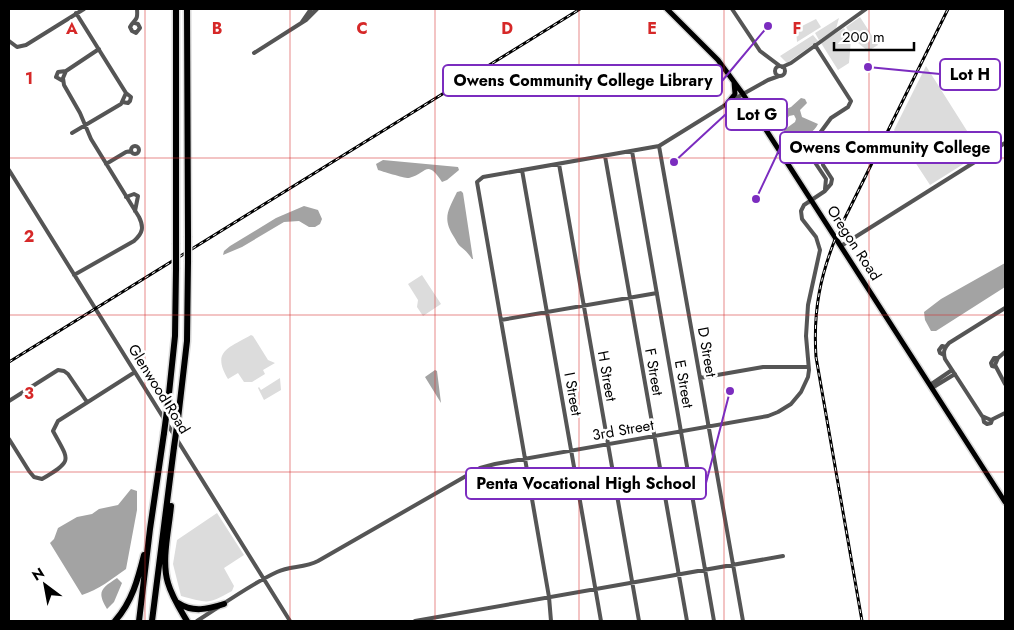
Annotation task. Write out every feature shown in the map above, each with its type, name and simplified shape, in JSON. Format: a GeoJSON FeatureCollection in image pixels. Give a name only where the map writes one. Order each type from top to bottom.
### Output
{"type":"FeatureCollection","features":[{"type":"Feature","properties":{"kind":"highway"},"geometry":{"type":"LineString","coordinates":[[139,621],[175,336],[176,9]]}},
{"type":"Feature","properties":{"kind":"highway"},"geometry":{"type":"LineString","coordinates":[[152,621],[187,341],[187,9]]}},
{"type":"Feature","properties":{"kind":"highway"},"geometry":{"type":"LineString","coordinates":[[172,465],[165,564],[167,582],[174,599],[187,621]]}},
{"type":"Feature","properties":{"kind":"highway"},"geometry":{"type":"LineString","coordinates":[[115,621],[126,606],[135,588],[150,529]]}},
{"type":"Feature","properties":{"kind":"highway"},"geometry":{"type":"LineString","coordinates":[[174,599],[182,606],[195,610],[224,604]]}},
{"type":"Feature","properties":{"kind":"main road","name":"Oregon Road"},"geometry":{"type":"LineString","coordinates":[[667,9],[718,60],[743,94],[1005,502]]}},
{"type":"Feature","properties":{"kind":"main road"},"geometry":{"type":"LineString","coordinates":[[726,105],[735,94],[734,81]]}},
{"type":"Feature","properties":{"kind":"street"},"geometry":{"type":"LineString","coordinates":[[9,41],[15,46],[22,46],[84,9]]}},
{"type":"Feature","properties":{"kind":"street"},"geometry":{"type":"LineString","coordinates":[[135,23],[137,9]]}},
{"type":"Feature","properties":{"kind":"street"},"geometry":{"type":"LineString","coordinates":[[298,25],[311,9]]}},
{"type":"Feature","properties":{"kind":"street"},"geometry":{"type":"LineString","coordinates":[[254,53],[309,18],[317,9]]}},
{"type":"Feature","properties":{"kind":"street"},"geometry":{"type":"LineString","coordinates":[[732,9],[760,51],[785,71]]}},
{"type":"Feature","properties":{"kind":"street"},"geometry":{"type":"LineString","coordinates":[[551,621],[549,597],[478,191],[478,180],[483,177],[659,146],[743,94],[768,80],[784,74],[791,63],[866,9]]}},
{"type":"Feature","properties":{"kind":"street"},"geometry":{"type":"LineString","coordinates":[[76,13],[126,94],[130,97],[130,102],[122,102]]}},
{"type":"Feature","properties":{"kind":"street"},"geometry":{"type":"LineString","coordinates":[[815,45],[851,101],[848,107],[831,118],[817,137],[804,146],[827,182],[825,191]]}},
{"type":"Feature","properties":{"kind":"street"},"geometry":{"type":"LineString","coordinates":[[74,275],[137,238],[142,231],[142,226],[135,211],[91,139],[63,81],[58,79],[56,75],[60,71],[66,71],[99,49]]}},
{"type":"Feature","properties":{"kind":"street"},"geometry":{"type":"LineString","coordinates":[[771,61],[779,76]]}},
{"type":"Feature","properties":{"kind":"street"},"geometry":{"type":"LineString","coordinates":[[768,80],[781,66],[791,63]]}},
{"type":"Feature","properties":{"kind":"street"},"geometry":{"type":"LineString","coordinates":[[72,133],[122,102],[126,94]]}},
{"type":"Feature","properties":{"kind":"street"},"geometry":{"type":"LineString","coordinates":[[840,246],[1005,143]]}},
{"type":"Feature","properties":{"kind":"street","name":"D Street"},"geometry":{"type":"LineString","coordinates":[[659,146],[743,621]]}},
{"type":"Feature","properties":{"kind":"street"},"geometry":{"type":"LineString","coordinates":[[106,164],[131,151]]}},
{"type":"Feature","properties":{"kind":"street","name":"E Street"},"geometry":{"type":"LineString","coordinates":[[632,151],[714,621]]}},
{"type":"Feature","properties":{"kind":"street","name":"F Street"},"geometry":{"type":"LineString","coordinates":[[605,156],[687,621]]}},
{"type":"Feature","properties":{"kind":"street","name":"H Street"},"geometry":{"type":"LineString","coordinates":[[558,164],[639,621]]}},
{"type":"Feature","properties":{"kind":"street"},"geometry":{"type":"LineString","coordinates":[[811,200],[830,187],[832,181],[823,165]]}},
{"type":"Feature","properties":{"kind":"street","name":"Glenwood Road"},"geometry":{"type":"LineString","coordinates":[[9,170],[290,621]]}},
{"type":"Feature","properties":{"kind":"street","name":"I Street"},"geometry":{"type":"LineString","coordinates":[[522,170],[601,621]]}},
{"type":"Feature","properties":{"kind":"street"},"geometry":{"type":"LineString","coordinates":[[126,197],[134,194],[138,196],[135,211]]}},
{"type":"Feature","properties":{"kind":"street","name":"3rd Street"},"geometry":{"type":"LineString","coordinates":[[197,621],[264,579],[281,570],[312,564],[474,471],[486,466],[768,416],[783,410],[795,400],[808,377],[807,316],[810,290],[820,250],[816,237],[803,222],[801,215],[802,208],[811,200]]}},
{"type":"Feature","properties":{"kind":"street"},"geometry":{"type":"LineString","coordinates":[[501,320],[657,293]]}},
{"type":"Feature","properties":{"kind":"street"},"geometry":{"type":"LineString","coordinates":[[1005,308],[946,347],[942,346],[939,350],[983,417],[992,420],[1005,413]]}},
{"type":"Feature","properties":{"kind":"street"},"geometry":{"type":"LineString","coordinates":[[1005,352],[998,358],[994,358],[991,362],[992,366],[996,367],[1005,384]]}},
{"type":"Feature","properties":{"kind":"street"},"geometry":{"type":"LineString","coordinates":[[700,378],[763,367],[808,367]]}},
{"type":"Feature","properties":{"kind":"street"},"geometry":{"type":"LineString","coordinates":[[9,401],[58,370],[68,374],[87,402]]}},
{"type":"Feature","properties":{"kind":"street"},"geometry":{"type":"LineString","coordinates":[[9,439],[34,477],[42,478],[62,467],[66,461],[66,455],[53,431],[58,421],[136,372]]}},
{"type":"Feature","properties":{"kind":"street"},"geometry":{"type":"LineString","coordinates":[[931,387],[953,372]]}},
{"type":"Feature","properties":{"kind":"street"},"geometry":{"type":"LineString","coordinates":[[415,621],[783,556]]}},
{"type":"Feature","properties":{"kind":"shaded area"},"geometry":{"type":"Polygon","coordinates":[[[860,17],[878,45],[868,51],[853,39],[846,27],[860,17]]]}},
{"type":"Feature","properties":{"kind":"shaded area"},"geometry":{"type":"Polygon","coordinates":[[[839,18],[836,29],[819,40],[815,33],[839,18]]]}},
{"type":"Feature","properties":{"kind":"shaded area"},"geometry":{"type":"Polygon","coordinates":[[[816,19],[821,27],[797,42],[796,29],[816,19]]]}},
{"type":"Feature","properties":{"kind":"shaded area"},"geometry":{"type":"Polygon","coordinates":[[[844,28],[851,40],[849,63],[838,70],[821,43],[844,28]]]}},
{"type":"Feature","properties":{"kind":"shaded area"},"geometry":{"type":"Polygon","coordinates":[[[813,35],[818,41],[787,63],[780,56],[813,35]]]}},
{"type":"Feature","properties":{"kind":"shaded area"},"geometry":{"type":"Polygon","coordinates":[[[926,66],[981,153],[930,185],[894,130],[926,66]]]}},
{"type":"Feature","properties":{"kind":"shaded area"},"geometry":{"type":"Polygon","coordinates":[[[801,98],[805,99],[807,103],[800,110],[802,117],[818,124],[812,132],[804,136],[790,136],[785,134],[784,130],[795,122],[794,115],[789,116],[786,121],[780,124],[775,121],[773,116],[791,107],[801,98]]]}},
{"type":"Feature","properties":{"kind":"shaded area"},"geometry":{"type":"Polygon","coordinates":[[[383,160],[458,167],[459,170],[442,182],[429,169],[407,178],[378,170],[376,164],[383,160]]]}},
{"type":"Feature","properties":{"kind":"shaded area"},"geometry":{"type":"Polygon","coordinates":[[[461,191],[463,193],[473,259],[458,244],[448,225],[449,210],[457,192],[461,191]]]}},
{"type":"Feature","properties":{"kind":"shaded area"},"geometry":{"type":"Polygon","coordinates":[[[304,206],[318,210],[322,219],[320,224],[315,227],[309,227],[299,221],[284,222],[242,247],[223,255],[224,251],[230,246],[276,218],[304,206]]]}},
{"type":"Feature","properties":{"kind":"shaded area"},"geometry":{"type":"Polygon","coordinates":[[[1005,263],[1005,287],[936,331],[931,331],[925,320],[924,312],[941,299],[1005,263]]]}},
{"type":"Feature","properties":{"kind":"shaded area"},"geometry":{"type":"Polygon","coordinates":[[[422,275],[441,304],[423,316],[417,307],[418,300],[408,284],[422,275]]]}},
{"type":"Feature","properties":{"kind":"shaded area"},"geometry":{"type":"Polygon","coordinates":[[[251,335],[268,360],[275,363],[263,370],[265,374],[252,382],[244,382],[238,373],[228,379],[223,370],[222,356],[230,347],[251,335]]]}},
{"type":"Feature","properties":{"kind":"shaded area"},"geometry":{"type":"Polygon","coordinates":[[[435,370],[437,371],[441,403],[425,377],[435,370]]]}},
{"type":"Feature","properties":{"kind":"shaded area"},"geometry":{"type":"Polygon","coordinates":[[[280,378],[281,390],[264,400],[258,388],[261,390],[280,378]]]}},
{"type":"Feature","properties":{"kind":"shaded area"},"geometry":{"type":"Polygon","coordinates":[[[131,489],[137,491],[137,510],[126,569],[99,587],[82,595],[50,543],[54,539],[58,528],[77,517],[118,505],[131,489]]]}},
{"type":"Feature","properties":{"kind":"shaded area"},"geometry":{"type":"Polygon","coordinates":[[[217,513],[244,555],[224,568],[234,586],[232,591],[212,601],[181,596],[173,564],[177,540],[217,513]]]}},
{"type":"Feature","properties":{"kind":"shaded area"},"geometry":{"type":"Polygon","coordinates":[[[117,578],[122,583],[114,602],[107,609],[102,598],[102,590],[117,578]]]}},
{"type":"Feature","properties":{"kind":"railway"},"geometry":{"type":"LineString","coordinates":[[9,362],[580,9]]}},
{"type":"Feature","properties":{"kind":"railway"},"geometry":{"type":"LineString","coordinates":[[862,621],[816,357],[815,340],[819,293],[822,278],[838,232],[948,9]]}},
{"type":"Feature","properties":{"kind":"place","name":"Owens Community College Library"},"geometry":{"type":"Point","coordinates":[768,26]}},
{"type":"Feature","properties":{"kind":"place","name":"Lot H"},"geometry":{"type":"Point","coordinates":[868,67]}},
{"type":"Feature","properties":{"kind":"place","name":"Lot G"},"geometry":{"type":"Point","coordinates":[674,162]}},
{"type":"Feature","properties":{"kind":"place","name":"Owens Community College"},"geometry":{"type":"Point","coordinates":[756,199]}},
{"type":"Feature","properties":{"kind":"place","name":"Penta Vocational High School"},"geometry":{"type":"Point","coordinates":[730,391]}}]}
